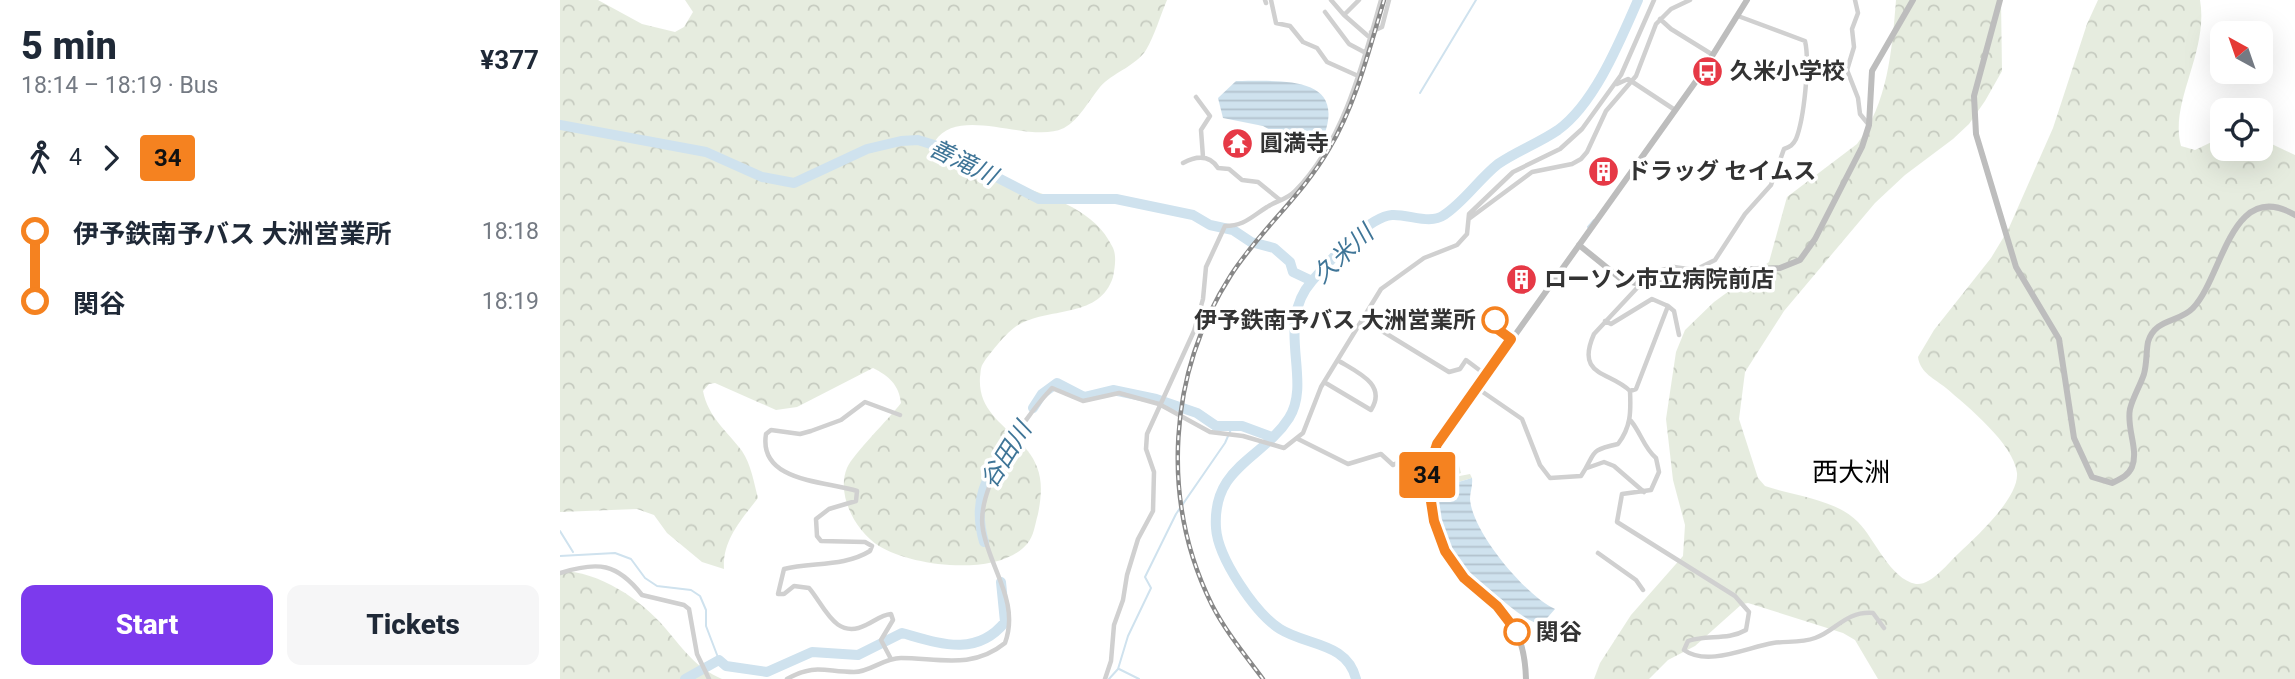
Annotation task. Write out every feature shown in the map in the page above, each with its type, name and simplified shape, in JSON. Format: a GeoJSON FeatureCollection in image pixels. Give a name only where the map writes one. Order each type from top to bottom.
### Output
{"type":"FeatureCollection","features":[{"type":"Feature","properties":{"kind":"street"},"geometry":{"type":"LineString","coordinates":[[1331,0],[1344,15],[1369,34]]}},
{"type":"Feature","properties":{"kind":"street"},"geometry":{"type":"LineString","coordinates":[[1344,15],[1359,0]]}},
{"type":"Feature","properties":{"kind":"street"},"geometry":{"type":"LineString","coordinates":[[1105,679],[1111,661],[1114,625],[1123,600],[1127,575],[1138,539],[1153,510],[1154,472],[1146,442],[1158,404],[1194,331],[1203,299],[1206,267],[1224,226],[1243,224],[1296,191],[1322,155],[1346,106],[1381,0]]}},
{"type":"Feature","properties":{"kind":"street"},"geometry":{"type":"LineString","coordinates":[[1369,34],[1382,27],[1389,0]]}},
{"type":"Feature","properties":{"kind":"street"},"geometry":{"type":"LineString","coordinates":[[787,679],[803,670],[815,668],[864,671],[891,659],[951,662],[994,652],[1004,643],[1010,611],[983,534],[985,495],[1019,433],[1052,388],[1083,401],[1119,393],[1158,404],[1210,432],[1250,437],[1278,447],[1284,448],[1298,439],[1324,382],[1387,283],[1424,258],[1463,241],[1470,227],[1469,214],[1513,172],[1560,149],[1572,140],[1628,63],[1654,0]]}},
{"type":"Feature","properties":{"kind":"street"},"geometry":{"type":"LineString","coordinates":[[1470,218],[1532,172],[1572,164],[1581,159],[1606,111],[1633,81],[1650,34],[1660,19],[1689,0]]}},
{"type":"Feature","properties":{"kind":"street"},"geometry":{"type":"LineString","coordinates":[[1526,679],[1521,638],[1497,606],[1454,566],[1439,538],[1428,486],[1432,455],[1477,387],[1714,55],[1747,0]]}},
{"type":"Feature","properties":{"kind":"street"},"geometry":{"type":"LineString","coordinates":[[1855,0],[1858,13],[1852,29],[1854,47],[1847,70],[1858,98],[1860,114],[1869,125]]}},
{"type":"Feature","properties":{"kind":"street"},"geometry":{"type":"LineString","coordinates":[[1578,245],[1612,273],[1638,285],[1658,285],[1733,270],[1780,268],[1800,261],[1815,239],[1862,147],[1869,125],[1872,71],[1913,0]]}},
{"type":"Feature","properties":{"kind":"street"},"geometry":{"type":"LineString","coordinates":[[2000,0],[1973,96],[1976,134],[2017,267],[2059,340],[2074,438],[2092,477],[2101,482],[2112,483],[2131,470],[2134,458],[2130,408],[2143,377],[2147,345],[2157,328],[2195,307],[2232,234],[2248,215],[2257,208],[2274,205],[2295,215]]}},
{"type":"Feature","properties":{"kind":"street"},"geometry":{"type":"LineString","coordinates":[[1267,1],[1276,23],[1290,26],[1303,42],[1317,48],[1327,62],[1356,75]]}},
{"type":"Feature","properties":{"kind":"street"},"geometry":{"type":"LineString","coordinates":[[1325,12],[1349,44],[1364,52]]}},
{"type":"Feature","properties":{"kind":"street"},"geometry":{"type":"LineString","coordinates":[[1477,387],[1522,419],[1540,466],[1550,478],[1581,476],[1591,454],[1598,449],[1618,444],[1631,421],[1630,391],[1596,373],[1592,367],[1591,341],[1605,321],[1638,285],[1659,270],[1674,267],[1695,270],[1716,260],[1745,214],[1771,186],[1784,149],[1797,138],[1803,100],[1805,41],[1738,16]]}},
{"type":"Feature","properties":{"kind":"street"},"geometry":{"type":"LineString","coordinates":[[1660,19],[1671,29],[1714,55]]}},
{"type":"Feature","properties":{"kind":"street"},"geometry":{"type":"LineString","coordinates":[[1611,89],[1628,79],[1675,110]]}},
{"type":"Feature","properties":{"kind":"street"},"geometry":{"type":"LineString","coordinates":[[1196,97],[1210,116],[1201,130],[1203,157]]}},
{"type":"Feature","properties":{"kind":"street"},"geometry":{"type":"LineString","coordinates":[[1183,163],[1194,157],[1203,157],[1214,162],[1218,168],[1229,169],[1242,180],[1258,182],[1280,200]]}},
{"type":"Feature","properties":{"kind":"street"},"geometry":{"type":"LineString","coordinates":[[1605,321],[1611,324],[1653,299],[1674,311],[1679,335]]}},
{"type":"Feature","properties":{"kind":"street"},"geometry":{"type":"LineString","coordinates":[[1630,391],[1636,389],[1668,306]]}},
{"type":"Feature","properties":{"kind":"street"},"geometry":{"type":"LineString","coordinates":[[1364,320],[1449,372],[1460,369],[1466,360],[1486,375]]}},
{"type":"Feature","properties":{"kind":"street"},"geometry":{"type":"LineString","coordinates":[[1324,382],[1371,410],[1374,407],[1378,392],[1375,385],[1339,361]]}},
{"type":"Feature","properties":{"kind":"street"},"geometry":{"type":"LineString","coordinates":[[891,659],[881,640],[892,620],[891,614],[859,628],[848,628],[830,620],[809,588],[794,586],[784,594],[778,594],[783,569],[819,566],[858,557],[870,551],[872,546],[865,542],[821,541],[817,536],[816,519],[829,509],[856,501],[859,495],[857,491],[827,486],[790,474],[770,457],[765,444],[766,434],[771,430],[800,434],[811,431],[841,419],[864,402],[900,415]]}},
{"type":"Feature","properties":{"kind":"street"},"geometry":{"type":"LineString","coordinates":[[1631,421],[1642,434],[1647,451],[1656,458],[1656,484],[1651,490],[1622,494],[1617,522],[1735,596],[1749,612],[1746,630],[1724,638],[1688,641],[1684,645],[1688,653],[1737,654],[1774,643],[1803,642],[1819,637],[1834,625],[1863,612],[1873,613],[1884,628]]}},
{"type":"Feature","properties":{"kind":"street"},"geometry":{"type":"LineString","coordinates":[[1298,439],[1348,464],[1375,454],[1381,454],[1394,465],[1419,452],[1432,455]]}},
{"type":"Feature","properties":{"kind":"street"},"geometry":{"type":"LineString","coordinates":[[1586,468],[1604,462],[1614,466],[1644,492]]}},
{"type":"Feature","properties":{"kind":"street"},"geometry":{"type":"LineString","coordinates":[[1598,553],[1636,580],[1643,590]]}},
{"type":"Feature","properties":{"kind":"street"},"geometry":{"type":"LineString","coordinates":[[560,573],[588,566],[611,568],[629,578],[642,595],[684,605],[689,609],[697,654],[709,679]]}},
{"type":"Feature","properties":{"kind":"green space"},"geometry":{"type":"Polygon","coordinates":[[[560,0],[598,0],[642,24],[675,32],[684,27],[693,12],[685,0],[1167,0],[1142,56],[1105,82],[1080,114],[1064,128],[1050,132],[1033,132],[978,125],[961,126],[946,131],[935,141],[949,156],[970,168],[1075,209],[1097,225],[1115,253],[1113,277],[1107,290],[1097,299],[1074,309],[1020,324],[1000,341],[981,368],[981,392],[986,405],[1022,444],[1039,473],[1039,508],[1033,534],[1027,544],[1014,554],[997,561],[955,565],[933,563],[894,553],[879,546],[862,531],[846,500],[844,478],[847,468],[901,403],[892,382],[873,368],[797,407],[776,410],[715,383],[709,384],[703,391],[709,409],[745,456],[758,498],[729,540],[724,569],[702,562],[667,533],[654,515],[637,509],[560,512],[560,0]]]}},
{"type":"Feature","properties":{"kind":"green space"},"geometry":{"type":"Polygon","coordinates":[[[1896,0],[2001,0],[2002,71],[1985,101],[1969,124],[1953,139],[1905,175],[1875,203],[1784,311],[1745,372],[1739,419],[1758,478],[1765,486],[1827,503],[1849,514],[1864,529],[1898,575],[1916,584],[1922,584],[1934,577],[1985,527],[2004,505],[2016,483],[2014,462],[1999,438],[1977,415],[1925,371],[1918,357],[1934,330],[1991,258],[2008,230],[2053,128],[2087,24],[2098,0],[2200,0],[2199,39],[2180,112],[2181,146],[2195,150],[2210,143],[2210,161],[2273,161],[2273,145],[2295,155],[2295,679],[1878,679],[1855,640],[1843,633],[1748,603],[1742,604],[1695,646],[1668,660],[1649,679],[1594,679],[1600,663],[1631,615],[1683,556],[1685,525],[1673,480],[1666,419],[1676,352],[1685,330],[1714,302],[1769,262],[1787,197],[1857,144],[1876,111],[1882,94],[1893,38],[1896,0]]]}},
{"type":"Feature","properties":{"kind":"green space"},"geometry":{"type":"Polygon","coordinates":[[[1458,462],[1461,473],[1444,479],[1470,474],[1472,478],[1445,486],[1432,495],[1430,484],[1442,474],[1441,466],[1458,462]]]}},
{"type":"Feature","properties":{"kind":"green space"},"geometry":{"type":"Polygon","coordinates":[[[560,571],[590,576],[619,589],[656,618],[698,664],[722,679],[560,679],[560,571]]]}},
{"type":"Feature","properties":{"kind":"water"},"geometry":{"type":"Polygon","coordinates":[[[1236,81],[1292,83],[1308,86],[1320,94],[1327,105],[1328,122],[1320,145],[1307,151],[1263,126],[1223,118],[1218,98],[1236,81]]]}},
{"type":"Feature","properties":{"kind":"water"},"geometry":{"type":"Polygon","coordinates":[[[1472,478],[1470,499],[1473,513],[1490,545],[1530,591],[1555,609],[1541,625],[1517,612],[1483,584],[1461,563],[1445,539],[1439,526],[1435,493],[1445,486],[1472,478]]]}},
{"type":"Feature","properties":{"kind":"waterway"},"geometry":{"type":"LineString","coordinates":[[1420,93],[1476,0]]}},
{"type":"Feature","properties":{"kind":"waterway","name":"久米川"},"geometry":{"type":"LineString","coordinates":[[1356,679],[1351,667],[1335,651],[1291,635],[1260,611],[1239,584],[1223,554],[1216,528],[1217,507],[1222,490],[1230,477],[1278,432],[1289,418],[1295,403],[1297,387],[1294,333],[1301,298],[1338,252],[1371,223],[1392,215],[1438,218],[1458,204],[1498,164],[1558,130],[1584,104],[1595,88],[1638,0]]}},
{"type":"Feature","properties":{"kind":"waterway","name":"善滝川"},"geometry":{"type":"LineString","coordinates":[[560,125],[706,152],[762,177],[794,183],[867,149],[918,140],[934,145],[1039,199],[1116,199],[1193,215],[1210,225],[1233,230],[1251,242],[1274,248],[1290,262],[1293,272],[1312,281]]}},
{"type":"Feature","properties":{"kind":"waterway"},"geometry":{"type":"LineString","coordinates":[[1588,227],[1594,220]]}},
{"type":"Feature","properties":{"kind":"waterway","name":"谷田川"},"geometry":{"type":"LineString","coordinates":[[1033,408],[1042,394],[1057,383],[1084,397],[1113,390],[1156,399],[1197,413],[1216,426],[1242,426],[1272,437]]}},
{"type":"Feature","properties":{"kind":"waterway"},"geometry":{"type":"LineString","coordinates":[[1109,679],[1118,669],[1128,636],[1151,588],[1145,577],[1176,514],[1225,443],[1232,427]]}},
{"type":"Feature","properties":{"kind":"waterway","name":"谷田川"},"geometry":{"type":"LineString","coordinates":[[984,542],[980,514],[983,490],[1009,444]]}},
{"type":"Feature","properties":{"kind":"waterway"},"geometry":{"type":"LineString","coordinates":[[560,531],[573,552]]}},
{"type":"Feature","properties":{"kind":"waterway"},"geometry":{"type":"LineString","coordinates":[[560,556],[615,553],[631,559],[645,578],[657,586],[691,590],[700,596],[706,610],[706,626],[719,660]]}},
{"type":"Feature","properties":{"kind":"waterway","name":"谷田川"},"geometry":{"type":"LineString","coordinates":[[685,679],[719,660],[726,666],[767,672],[812,652],[858,655],[902,633],[929,641],[969,644],[994,633],[1005,622],[1001,582]]}},
{"type":"Feature","properties":{"kind":"waterway"},"geometry":{"type":"LineString","coordinates":[[1119,669],[1139,679]]}},
{"type":"Feature","properties":{"kind":"railway"},"geometry":{"type":"LineString","coordinates":[[1263,679],[1217,615],[1195,565],[1184,523],[1179,480],[1178,437],[1184,395],[1194,353],[1210,313],[1231,275],[1318,166],[1338,132],[1361,76],[1384,0]]}},
{"type":"Feature","properties":{"kind":"bus line","name":"34"},"geometry":{"type":"LineString","coordinates":[[1495,320],[1496,328],[1511,339],[1437,444],[1427,475],[1434,521],[1445,551],[1464,578],[1497,606],[1517,632]]}},
{"type":"Feature","properties":{"kind":"place","name":"久米小学校"},"geometry":{"type":"Point","coordinates":[1707,71]}},
{"type":"Feature","properties":{"kind":"place","name":"圓満寺"},"geometry":{"type":"Point","coordinates":[1237,143]}},
{"type":"Feature","properties":{"kind":"place","name":"ドラッグ セイムス"},"geometry":{"type":"Point","coordinates":[1604,171]}},
{"type":"Feature","properties":{"kind":"place","name":"ローソン市立病院前店"},"geometry":{"type":"Point","coordinates":[1521,279]}},
{"type":"Feature","properties":{"kind":"place","name":"伊予鉄南予バス 大洲営業所"},"geometry":{"type":"Point","coordinates":[1495,320]}},
{"type":"Feature","properties":{"kind":"place","name":"関谷"},"geometry":{"type":"Point","coordinates":[1517,632]}},
{"type":"Feature","properties":{"kind":"district","name":"西大洲"},"geometry":{"type":"Point","coordinates":[1851,472]}}]}
